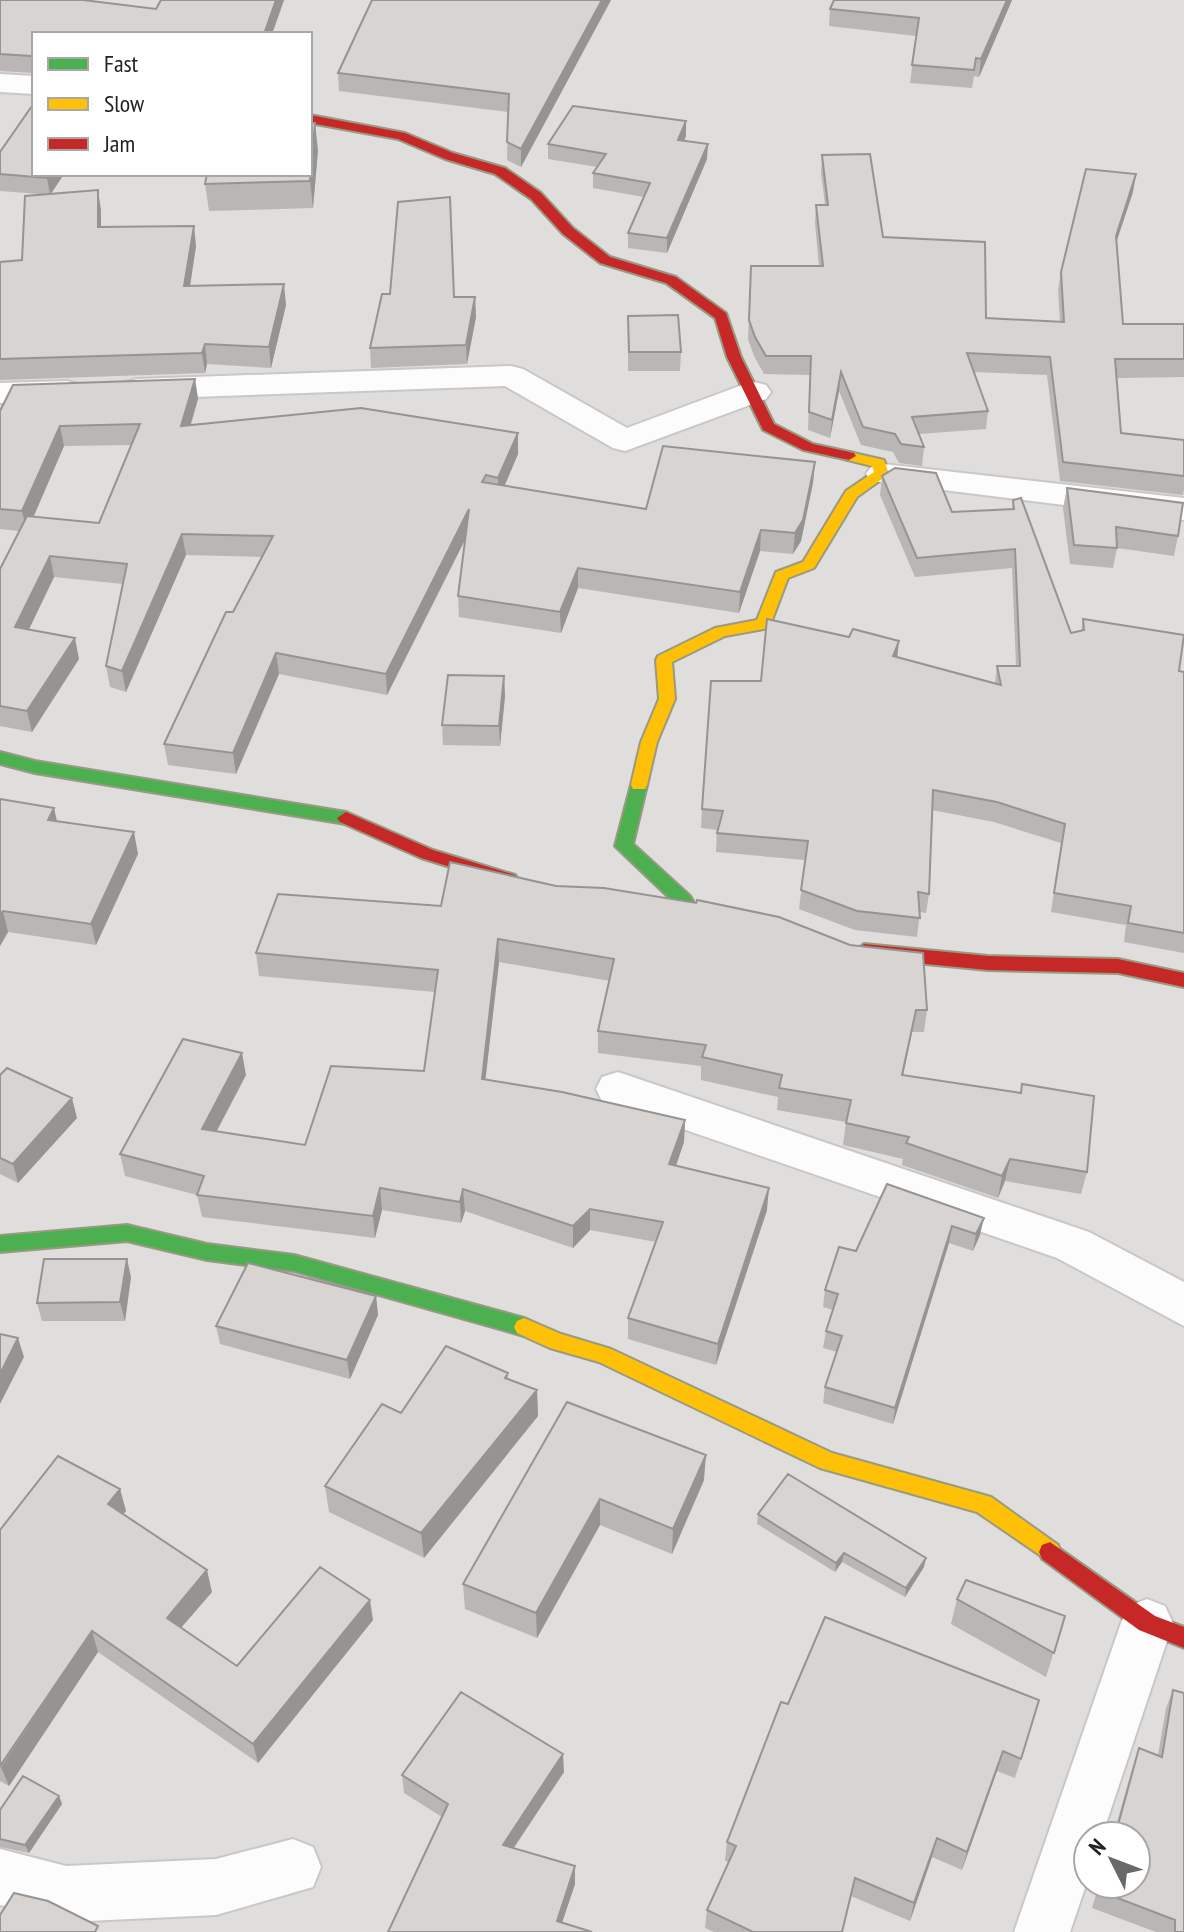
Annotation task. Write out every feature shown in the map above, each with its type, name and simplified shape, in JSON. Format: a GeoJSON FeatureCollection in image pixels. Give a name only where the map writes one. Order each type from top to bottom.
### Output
{"type":"FeatureCollection","features":[{"type":"Feature","properties":{"kind":"street"},"geometry":{"type":"LineString","coordinates":[[0,83],[32,85]]}},
{"type":"Feature","properties":{"kind":"street"},"geometry":{"type":"LineString","coordinates":[[312,119],[401,136],[449,156],[500,171],[536,196],[568,231],[605,260],[671,280],[721,316],[734,357],[754,392],[756,408],[768,427],[808,447],[879,463],[882,474]]}},
{"type":"Feature","properties":{"kind":"street"},"geometry":{"type":"LineString","coordinates":[[0,393],[511,376],[625,441],[754,392]]}},
{"type":"Feature","properties":{"kind":"street"},"geometry":{"type":"LineString","coordinates":[[653,897],[692,903],[624,846],[649,742],[667,699],[664,660],[721,632],[763,624],[781,575],[809,565],[851,494],[882,474],[1184,509]]}},
{"type":"Feature","properties":{"kind":"street"},"geometry":{"type":"LineString","coordinates":[[0,758],[66,772],[349,819],[388,840],[456,866],[529,884]]}},
{"type":"Feature","properties":{"kind":"street"},"geometry":{"type":"LineString","coordinates":[[849,949],[988,963],[1118,966],[1184,980]]}},
{"type":"Feature","properties":{"kind":"street"},"geometry":{"type":"LineString","coordinates":[[618,1089],[1073,1245],[1125,1270],[1184,1306]]}},
{"type":"Feature","properties":{"kind":"street"},"geometry":{"type":"LineString","coordinates":[[0,1244],[127,1233],[207,1252],[294,1263],[527,1328],[557,1342],[604,1355],[828,1461],[983,1504],[1165,1630],[1042,1932]]}},
{"type":"Feature","properties":{"kind":"street"},"geometry":{"type":"LineString","coordinates":[[0,1877],[66,1894],[216,1887],[293,1867]]}},
{"type":"Feature","properties":{"kind":"shaded area"},"geometry":{"type":"Polygon","coordinates":[[[0,0],[1184,0],[1184,1932],[0,1932],[0,0]]]}},
{"type":"Feature","properties":{"kind":"building"},"geometry":{"type":"Polygon","coordinates":[[[0,0],[83,0],[156,9],[161,0],[276,0],[265,32],[32,32],[32,58],[0,54],[0,0]]]}},
{"type":"Feature","properties":{"kind":"building"},"geometry":{"type":"Polygon","coordinates":[[[372,0],[602,0],[521,149],[507,142],[509,94],[338,73],[372,0]]]}},
{"type":"Feature","properties":{"kind":"building"},"geometry":{"type":"Polygon","coordinates":[[[834,0],[1007,0],[981,59],[976,58],[974,70],[912,65],[919,18],[830,9],[834,0]]]}},
{"type":"Feature","properties":{"kind":"building"},"geometry":{"type":"Polygon","coordinates":[[[32,106],[32,176],[47,178],[0,174],[0,152],[32,106]]]}},
{"type":"Feature","properties":{"kind":"building"},"geometry":{"type":"Polygon","coordinates":[[[573,106],[686,121],[678,140],[708,144],[667,238],[628,233],[650,183],[593,173],[606,154],[548,144],[573,106]]]}},
{"type":"Feature","properties":{"kind":"building"},"geometry":{"type":"Polygon","coordinates":[[[312,123],[315,123],[312,158],[312,123]]]}},
{"type":"Feature","properties":{"kind":"building"},"geometry":{"type":"Polygon","coordinates":[[[870,154],[883,237],[985,242],[986,318],[1064,322],[1061,272],[1086,169],[1136,174],[1116,236],[1123,324],[1184,324],[1184,359],[1115,359],[1121,433],[1184,440],[1184,476],[1063,462],[1050,357],[967,353],[988,411],[912,417],[924,447],[901,444],[895,434],[863,427],[841,372],[832,420],[809,412],[811,356],[766,356],[749,320],[751,266],[823,266],[816,205],[828,205],[822,155],[870,154]]]}},
{"type":"Feature","properties":{"kind":"building"},"geometry":{"type":"Polygon","coordinates":[[[207,176],[310,176],[310,181],[205,184],[207,176]]]}},
{"type":"Feature","properties":{"kind":"building"},"geometry":{"type":"Polygon","coordinates":[[[98,190],[98,227],[194,226],[184,286],[284,284],[269,347],[205,344],[202,353],[0,359],[0,262],[22,260],[25,196],[98,190]]]}},
{"type":"Feature","properties":{"kind":"building"},"geometry":{"type":"Polygon","coordinates":[[[450,197],[454,297],[475,297],[466,345],[370,348],[382,294],[390,294],[398,202],[450,197]]]}},
{"type":"Feature","properties":{"kind":"building"},"geometry":{"type":"Polygon","coordinates":[[[678,315],[681,352],[629,352],[628,316],[678,315]]]}},
{"type":"Feature","properties":{"kind":"building"},"geometry":{"type":"Polygon","coordinates":[[[195,379],[181,426],[361,408],[518,433],[498,478],[486,475],[482,482],[646,509],[663,446],[815,462],[803,520],[795,533],[761,530],[740,592],[578,568],[560,612],[458,596],[469,509],[386,674],[276,653],[233,753],[164,744],[226,612],[233,612],[273,536],[182,534],[122,671],[106,666],[127,564],[50,556],[15,627],[75,638],[27,711],[0,706],[0,569],[27,516],[99,523],[140,424],[60,426],[22,511],[0,509],[0,411],[13,385],[195,379]]]}},
{"type":"Feature","properties":{"kind":"building"},"geometry":{"type":"Polygon","coordinates":[[[895,468],[936,473],[952,512],[1014,509],[1013,500],[1021,498],[1071,633],[1084,630],[1083,619],[1184,635],[1179,671],[1184,672],[1184,933],[1128,923],[1131,906],[1054,893],[1065,824],[997,802],[933,790],[929,894],[918,892],[920,918],[857,911],[801,890],[808,841],[717,833],[723,811],[702,809],[711,681],[761,681],[767,619],[849,637],[853,629],[899,641],[893,656],[1001,685],[997,666],[1020,666],[1015,549],[917,558],[882,476],[895,468]]]}},
{"type":"Feature","properties":{"kind":"building"},"geometry":{"type":"Polygon","coordinates":[[[1067,488],[1183,503],[1178,536],[1116,527],[1117,548],[1074,545],[1067,488]]]}},
{"type":"Feature","properties":{"kind":"building"},"geometry":{"type":"Polygon","coordinates":[[[448,675],[504,676],[499,726],[442,725],[448,675]]]}},
{"type":"Feature","properties":{"kind":"building"},"geometry":{"type":"Polygon","coordinates":[[[0,799],[54,808],[48,820],[134,832],[91,924],[3,911],[0,915],[0,799]]]}},
{"type":"Feature","properties":{"kind":"building"},"geometry":{"type":"Polygon","coordinates":[[[450,862],[556,886],[604,888],[696,903],[697,900],[779,917],[850,945],[923,953],[927,1010],[916,1010],[902,1075],[1021,1093],[1022,1084],[1094,1096],[1087,1172],[1010,1159],[1002,1176],[906,1143],[909,1137],[846,1123],[851,1100],[779,1088],[782,1075],[702,1057],[706,1045],[598,1031],[614,959],[498,939],[482,1079],[562,1092],[685,1120],[669,1164],[769,1188],[718,1344],[628,1318],[663,1222],[590,1209],[573,1226],[463,1189],[460,1202],[380,1188],[373,1216],[197,1195],[204,1176],[120,1154],[183,1039],[242,1053],[202,1129],[305,1145],[331,1066],[424,1071],[438,970],[256,953],[278,894],[441,906],[450,862]]]}},
{"type":"Feature","properties":{"kind":"building"},"geometry":{"type":"Polygon","coordinates":[[[7,1068],[72,1098],[13,1164],[0,1158],[0,1075],[7,1068]]]}},
{"type":"Feature","properties":{"kind":"building"},"geometry":{"type":"Polygon","coordinates":[[[887,1184],[984,1218],[976,1234],[952,1226],[895,1408],[825,1387],[842,1336],[826,1331],[838,1294],[825,1290],[839,1247],[856,1251],[887,1184]]]}},
{"type":"Feature","properties":{"kind":"building"},"geometry":{"type":"Polygon","coordinates":[[[44,1259],[127,1259],[120,1302],[37,1303],[44,1259]]]}},
{"type":"Feature","properties":{"kind":"building"},"geometry":{"type":"Polygon","coordinates":[[[248,1263],[376,1296],[347,1360],[216,1326],[248,1263]]]}},
{"type":"Feature","properties":{"kind":"building"},"geometry":{"type":"Polygon","coordinates":[[[0,1334],[18,1338],[0,1374],[0,1334]]]}},
{"type":"Feature","properties":{"kind":"building"},"geometry":{"type":"Polygon","coordinates":[[[446,1346],[508,1373],[505,1378],[537,1390],[421,1533],[325,1486],[382,1404],[401,1413],[446,1346]]]}},
{"type":"Feature","properties":{"kind":"building"},"geometry":{"type":"Polygon","coordinates":[[[567,1402],[706,1455],[673,1529],[600,1499],[536,1613],[463,1584],[567,1402]]]}},
{"type":"Feature","properties":{"kind":"building"},"geometry":{"type":"Polygon","coordinates":[[[58,1456],[120,1489],[108,1504],[207,1570],[167,1618],[237,1666],[320,1567],[370,1600],[253,1744],[92,1631],[0,1766],[0,1530],[58,1456]]]}},
{"type":"Feature","properties":{"kind":"building"},"geometry":{"type":"Polygon","coordinates":[[[788,1474],[926,1558],[906,1588],[844,1553],[836,1563],[758,1514],[788,1474]]]}},
{"type":"Feature","properties":{"kind":"building"},"geometry":{"type":"Polygon","coordinates":[[[966,1580],[1065,1616],[1054,1653],[957,1599],[966,1580]]]}},
{"type":"Feature","properties":{"kind":"building"},"geometry":{"type":"Polygon","coordinates":[[[825,1617],[1039,1700],[1021,1759],[1003,1751],[967,1852],[937,1838],[914,1903],[855,1878],[842,1932],[753,1932],[707,1910],[736,1846],[727,1842],[781,1702],[788,1704],[825,1617]]]}},
{"type":"Feature","properties":{"kind":"building"},"geometry":{"type":"Polygon","coordinates":[[[1173,1690],[1184,1693],[1184,1932],[1175,1932],[1175,1920],[1123,1900],[1152,1900],[1152,1820],[1119,1820],[1139,1748],[1162,1757],[1173,1690]]]}},
{"type":"Feature","properties":{"kind":"building"},"geometry":{"type":"Polygon","coordinates":[[[461,1692],[563,1754],[503,1845],[575,1866],[557,1921],[592,1932],[388,1932],[448,1804],[402,1775],[461,1692]]]}},
{"type":"Feature","properties":{"kind":"building"},"geometry":{"type":"Polygon","coordinates":[[[23,1776],[59,1796],[25,1845],[0,1839],[0,1810],[23,1776]]]}},
{"type":"Feature","properties":{"kind":"building"},"geometry":{"type":"Polygon","coordinates":[[[14,1893],[48,1901],[98,1926],[95,1932],[0,1932],[0,1915],[14,1893]]]}},
{"type":"Feature","properties":{"kind":"traffic: fast"},"geometry":{"type":"LineString","coordinates":[[0,758],[35,767],[346,818]]}},
{"type":"Feature","properties":{"kind":"traffic: fast"},"geometry":{"type":"LineString","coordinates":[[639,785],[624,846],[684,901]]}},
{"type":"Feature","properties":{"kind":"traffic: fast"},"geometry":{"type":"LineString","coordinates":[[0,1244],[127,1233],[207,1252],[294,1263],[524,1327]]}},
{"type":"Feature","properties":{"kind":"traffic: slow"},"geometry":{"type":"LineString","coordinates":[[639,785],[649,742],[667,699],[664,660],[721,632],[763,624],[781,575],[809,565],[851,494],[882,474],[879,463],[849,456]]}},
{"type":"Feature","properties":{"kind":"traffic: slow"},"geometry":{"type":"LineString","coordinates":[[524,1327],[557,1342],[604,1355],[828,1461],[983,1504],[1050,1552]]}},
{"type":"Feature","properties":{"kind":"traffic: jam"},"geometry":{"type":"LineString","coordinates":[[312,119],[401,136],[449,156],[500,171],[536,196],[568,231],[605,260],[671,280],[721,316],[734,357],[768,427],[808,447],[849,456]]}},
{"type":"Feature","properties":{"kind":"traffic: jam"},"geometry":{"type":"LineString","coordinates":[[346,818],[427,854],[509,879]]}},
{"type":"Feature","properties":{"kind":"traffic: jam"},"geometry":{"type":"LineString","coordinates":[[864,951],[988,963],[1118,966],[1184,980]]}},
{"type":"Feature","properties":{"kind":"traffic: jam"},"geometry":{"type":"LineString","coordinates":[[1050,1552],[1147,1623],[1184,1638]]}}]}
